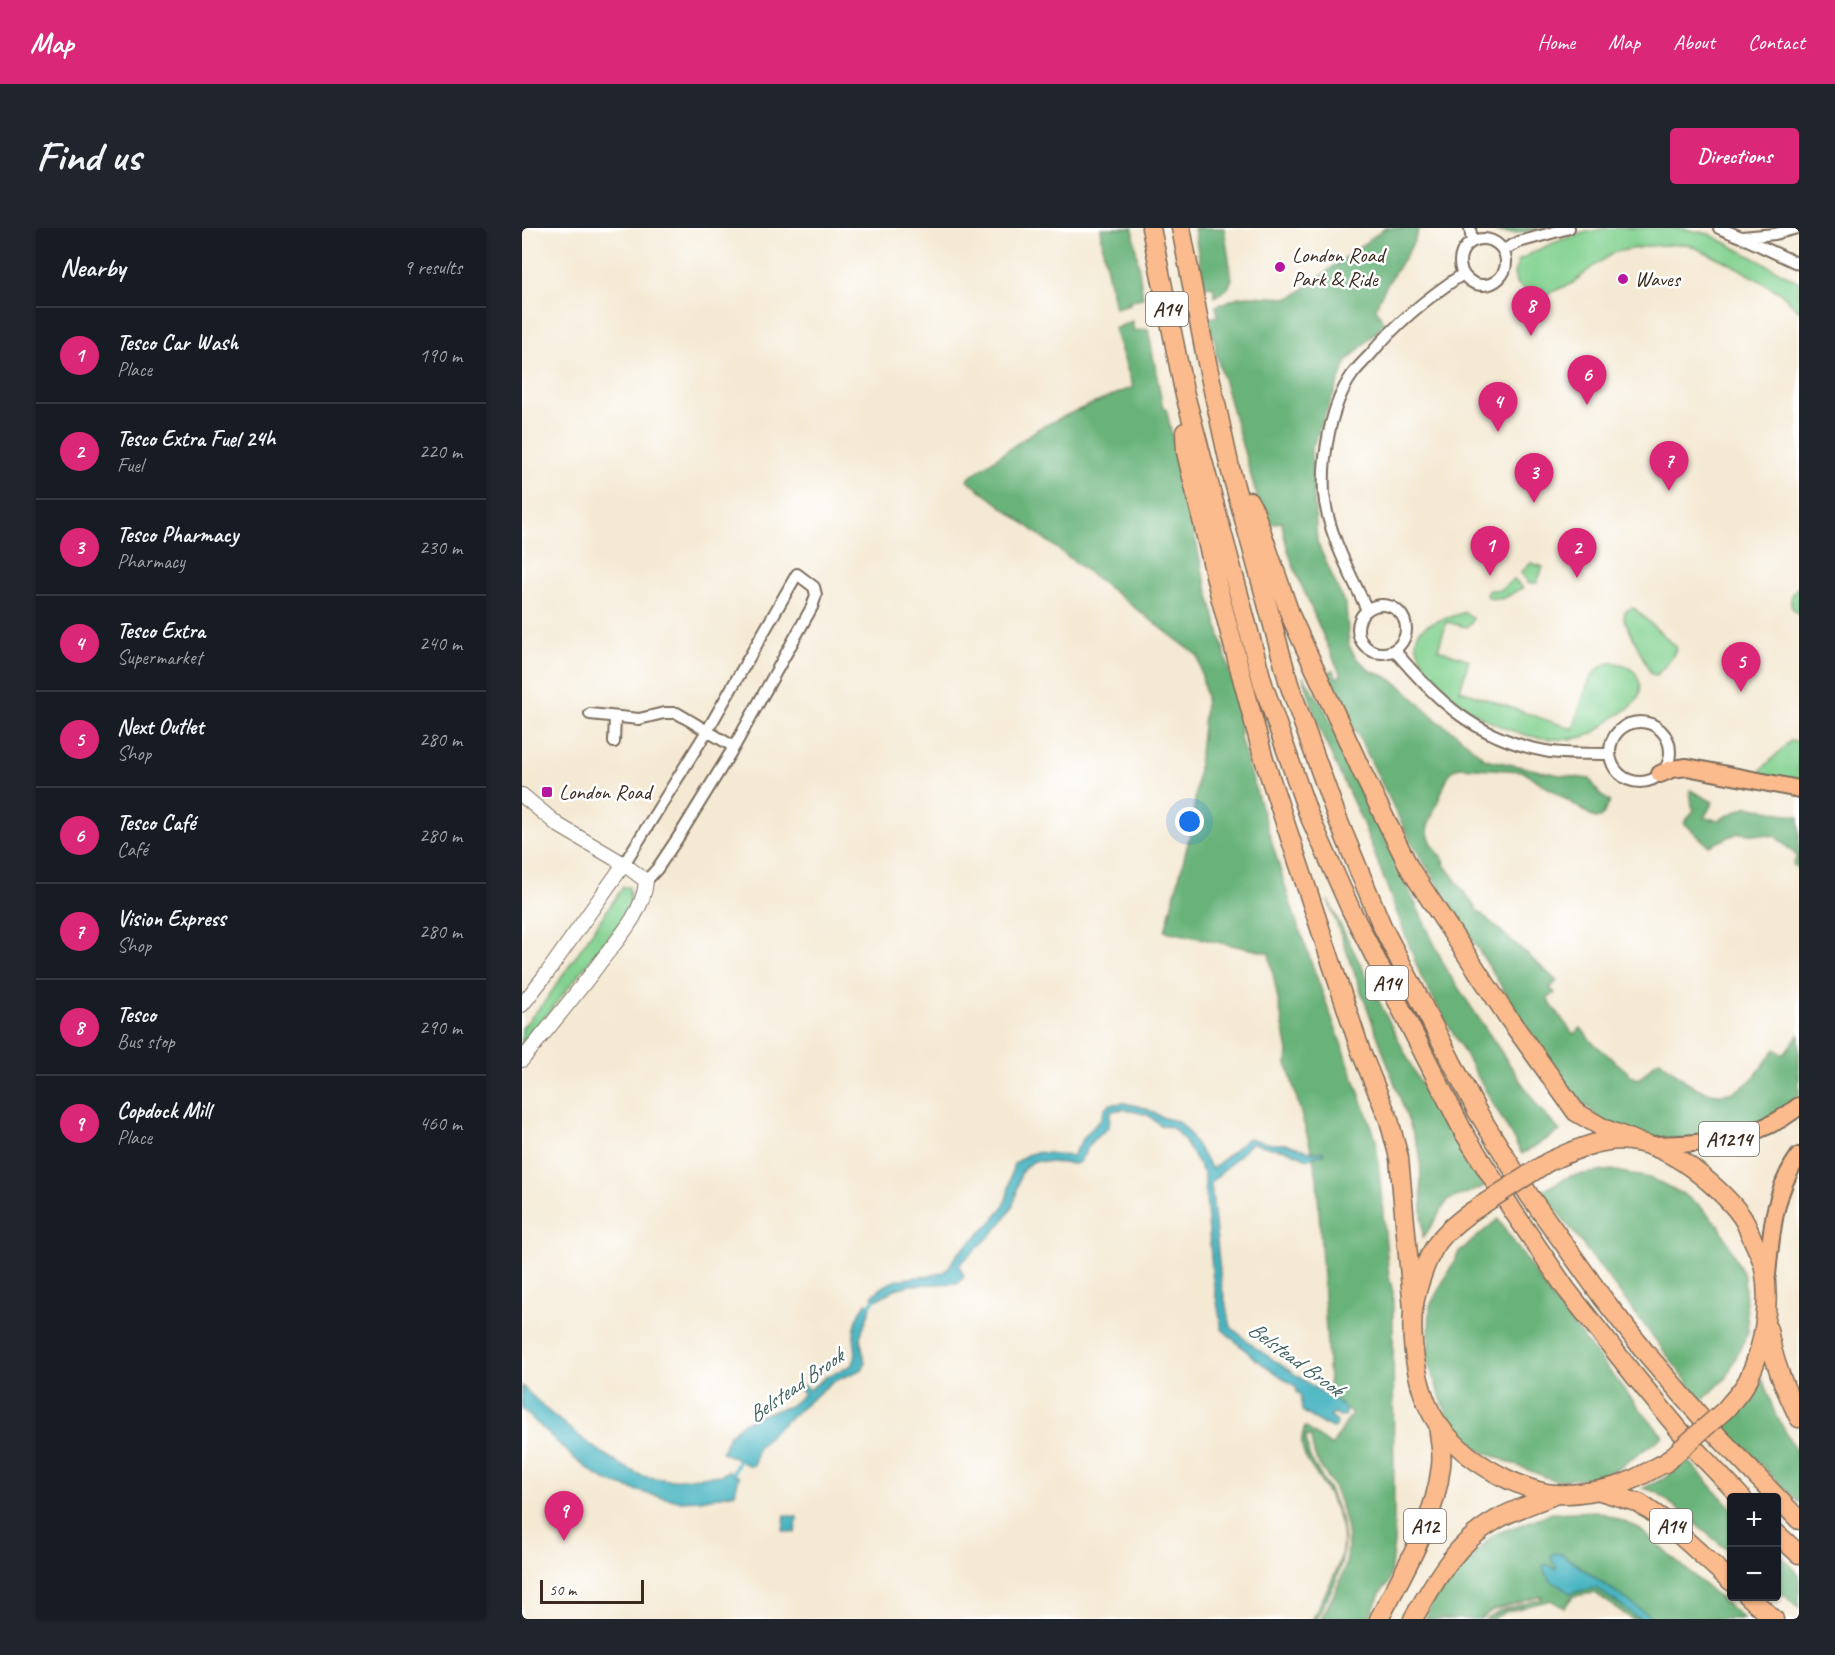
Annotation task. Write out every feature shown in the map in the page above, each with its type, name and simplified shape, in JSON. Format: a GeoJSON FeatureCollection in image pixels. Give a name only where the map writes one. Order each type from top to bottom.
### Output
{"type":"FeatureCollection","features":[{"type":"Feature","properties":{"kind":"highway","name":"A14"},"geometry":{"type":"LineString","coordinates":[[1151,228],[1184,391],[1263,684],[1308,813],[1350,910],[1464,1133],[1513,1211],[1566,1289],[1633,1374],[1695,1449],[1738,1493]]}},
{"type":"Feature","properties":{"kind":"highway","name":"A14"},"geometry":{"type":"LineString","coordinates":[[1181,228],[1230,468],[1289,684],[1338,820],[1382,926],[1477,1111],[1529,1194],[1631,1334],[1713,1431],[1799,1520]]}},
{"type":"Feature","properties":{"kind":"highway","name":"A14"},"geometry":{"type":"LineString","coordinates":[[1184,391],[1186,452],[1220,596],[1263,756],[1361,1052],[1389,1120],[1399,1158],[1413,1309]]}},
{"type":"Feature","properties":{"kind":"highway","name":"A14"},"geometry":{"type":"LineString","coordinates":[[1230,468],[1254,510],[1291,617],[1363,774],[1410,868],[1507,1016],[1576,1112],[1605,1129],[1644,1143]]}},
{"type":"Feature","properties":{"kind":"highway"},"geometry":{"type":"LineString","coordinates":[[1766,1315],[1759,1350],[1747,1381],[1726,1409],[1665,1462],[1621,1485],[1556,1494],[1524,1486],[1495,1473],[1470,1457],[1438,1424],[1422,1388],[1413,1342],[1413,1309],[1421,1279],[1433,1250],[1457,1221],[1548,1162],[1574,1149],[1610,1141],[1644,1143],[1684,1162],[1704,1177],[1725,1196],[1743,1219],[1763,1266],[1766,1315],[1772,1354],[1786,1392],[1799,1418]]}},
{"type":"Feature","properties":{"kind":"highway","name":"A12"},"geometry":{"type":"LineString","coordinates":[[1379,1619],[1419,1540],[1436,1495],[1442,1463],[1438,1424]]}},
{"type":"Feature","properties":{"kind":"highway","name":"A14"},"geometry":{"type":"LineString","coordinates":[[1598,1490],[1639,1503],[1661,1518],[1727,1578]]}},
{"type":"Feature","properties":{"kind":"highway","name":"A12"},"geometry":{"type":"LineString","coordinates":[[1413,1619],[1435,1580],[1459,1548],[1495,1520],[1556,1494]]}},
{"type":"Feature","properties":{"kind":"highway"},"geometry":{"type":"LineString","coordinates":[[1781,1538],[1799,1554]]}},
{"type":"Feature","properties":{"kind":"highway"},"geometry":{"type":"LineString","coordinates":[[1754,1601],[1774,1619]]}},
{"type":"Feature","properties":{"kind":"main road"},"geometry":{"type":"LineString","coordinates":[[1660,774],[1686,767],[1799,789]]}},
{"type":"Feature","properties":{"kind":"main road","name":"A1214"},"geometry":{"type":"LineString","coordinates":[[1644,1143],[1689,1145],[1736,1138],[1776,1122],[1799,1106]]}},
{"type":"Feature","properties":{"kind":"main road"},"geometry":{"type":"LineString","coordinates":[[1766,1288],[1774,1216],[1788,1172],[1799,1156]]}},
{"type":"Feature","properties":{"kind":"street"},"geometry":{"type":"LineString","coordinates":[[1470,228],[1472,242]]}},
{"type":"Feature","properties":{"kind":"street"},"geometry":{"type":"LineString","coordinates":[[1503,250],[1519,242],[1569,228]]}},
{"type":"Feature","properties":{"kind":"street"},"geometry":{"type":"LineString","coordinates":[[1719,228],[1799,264]]}},
{"type":"Feature","properties":{"kind":"street"},"geometry":{"type":"LineString","coordinates":[[1741,237],[1775,234],[1797,228]]}},
{"type":"Feature","properties":{"kind":"street"},"geometry":{"type":"LineString","coordinates":[[1484,239],[1503,250],[1506,258],[1505,267],[1502,275],[1495,281],[1479,285],[1463,274],[1461,267],[1463,250],[1472,242],[1484,239]]}},
{"type":"Feature","properties":{"kind":"street"},"geometry":{"type":"LineString","coordinates":[[1367,610],[1336,542],[1324,495],[1327,446],[1332,422],[1339,399],[1352,375],[1384,338],[1425,300],[1463,274]]}},
{"type":"Feature","properties":{"kind":"street"},"geometry":{"type":"LineString","coordinates":[[522,1005],[624,864],[707,731],[797,574],[814,587],[816,595],[812,607],[734,747],[681,833],[657,869],[646,881],[642,900],[626,928],[558,1018],[522,1060]]}},
{"type":"Feature","properties":{"kind":"street"},"geometry":{"type":"LineString","coordinates":[[1374,606],[1389,606],[1398,610],[1404,617],[1406,637],[1395,651],[1378,653],[1365,646],[1360,639],[1358,626],[1367,610],[1374,606]]}},
{"type":"Feature","properties":{"kind":"street"},"geometry":{"type":"LineString","coordinates":[[1395,651],[1440,700],[1463,718],[1492,735],[1547,752],[1610,754]]}},
{"type":"Feature","properties":{"kind":"street"},"geometry":{"type":"LineString","coordinates":[[590,714],[639,719],[664,713],[677,713],[734,747]]}},
{"type":"Feature","properties":{"kind":"street"},"geometry":{"type":"LineString","coordinates":[[614,742],[615,717]]}},
{"type":"Feature","properties":{"kind":"street"},"geometry":{"type":"LineString","coordinates":[[1646,723],[1662,732],[1667,740],[1669,758],[1660,774],[1641,782],[1625,778],[1617,772],[1610,754],[1610,745],[1620,729],[1628,724],[1646,723]]}},
{"type":"Feature","properties":{"kind":"street"},"geometry":{"type":"LineString","coordinates":[[522,795],[558,825],[624,864],[646,881]]}},
{"type":"Feature","properties":{"kind":"green space"},"geometry":{"type":"Polygon","coordinates":[[[1101,228],[1133,228],[1143,298],[1129,301],[1130,304],[1115,308],[1103,250],[1101,228]]]}},
{"type":"Feature","properties":{"kind":"green space"},"geometry":{"type":"Polygon","coordinates":[[[1194,228],[1224,228],[1232,279],[1228,288],[1215,297],[1213,286],[1204,287],[1194,228]]]}},
{"type":"Feature","properties":{"kind":"green space"},"geometry":{"type":"Polygon","coordinates":[[[1385,228],[1419,228],[1410,249],[1380,297],[1376,308],[1384,324],[1347,361],[1311,450],[1317,542],[1346,607],[1349,646],[1356,658],[1369,670],[1401,686],[1439,722],[1457,734],[1485,759],[1590,779],[1600,795],[1610,801],[1601,818],[1595,818],[1522,771],[1460,767],[1448,776],[1428,826],[1430,841],[1477,910],[1557,981],[1550,988],[1555,993],[1547,999],[1573,1034],[1581,1028],[1591,1041],[1636,1079],[1643,1076],[1653,1064],[1660,1060],[1703,1091],[1727,1094],[1739,1089],[1752,1079],[1775,1049],[1783,1055],[1799,1034],[1799,1095],[1763,1124],[1680,1140],[1649,1137],[1609,1127],[1573,1093],[1520,1016],[1411,842],[1326,673],[1333,670],[1337,678],[1341,675],[1295,570],[1282,522],[1265,525],[1208,318],[1218,316],[1216,306],[1238,297],[1288,298],[1294,296],[1385,228]]]}},
{"type":"Feature","properties":{"kind":"green space"},"geometry":{"type":"Polygon","coordinates":[[[1487,228],[1544,228],[1508,233],[1487,228]]]}},
{"type":"Feature","properties":{"kind":"green space"},"geometry":{"type":"Polygon","coordinates":[[[1607,228],[1681,228],[1709,234],[1799,282],[1799,311],[1781,293],[1729,263],[1687,244],[1648,246],[1615,252],[1573,283],[1542,296],[1533,296],[1516,283],[1514,273],[1519,260],[1561,240],[1607,228]]]}},
{"type":"Feature","properties":{"kind":"green space"},"geometry":{"type":"Polygon","coordinates":[[[1132,321],[1134,331],[1148,329],[1163,408],[1166,408],[1203,573],[1241,713],[1240,738],[1294,915],[1376,1139],[1389,1277],[1393,1292],[1394,1541],[1390,1578],[1380,1593],[1369,1619],[1321,1619],[1341,1578],[1348,1553],[1348,1539],[1346,1524],[1337,1497],[1333,1486],[1318,1463],[1311,1436],[1306,1437],[1309,1456],[1329,1490],[1341,1519],[1344,1541],[1336,1581],[1316,1619],[1313,1619],[1336,1572],[1343,1542],[1338,1515],[1305,1457],[1302,1436],[1305,1427],[1332,1446],[1352,1413],[1330,1398],[1317,1177],[1313,1158],[1323,1153],[1312,1152],[1287,1064],[1288,1051],[1269,953],[1165,931],[1192,828],[1206,697],[1198,656],[967,480],[1038,429],[1133,387],[1114,329],[1132,321]]]}},
{"type":"Feature","properties":{"kind":"green space"},"geometry":{"type":"Polygon","coordinates":[[[1531,563],[1543,567],[1537,583],[1528,583],[1521,572],[1531,563]]]}},
{"type":"Feature","properties":{"kind":"green space"},"geometry":{"type":"Polygon","coordinates":[[[1514,579],[1523,588],[1502,599],[1494,599],[1486,594],[1489,590],[1500,590],[1514,579]]]}},
{"type":"Feature","properties":{"kind":"green space"},"geometry":{"type":"Polygon","coordinates":[[[1799,586],[1799,615],[1793,608],[1791,595],[1799,586]]]}},
{"type":"Feature","properties":{"kind":"green space"},"geometry":{"type":"Polygon","coordinates":[[[1632,608],[1676,647],[1671,658],[1657,675],[1651,674],[1624,619],[1625,611],[1632,608]]]}},
{"type":"Feature","properties":{"kind":"green space"},"geometry":{"type":"Polygon","coordinates":[[[1465,612],[1473,618],[1471,624],[1466,627],[1447,622],[1438,649],[1469,660],[1460,690],[1573,729],[1588,684],[1600,667],[1610,663],[1621,664],[1631,669],[1637,675],[1640,685],[1639,697],[1627,710],[1599,730],[1586,736],[1566,739],[1544,738],[1521,734],[1499,726],[1478,715],[1443,688],[1430,672],[1416,645],[1417,636],[1421,630],[1439,620],[1465,612]]]}},
{"type":"Feature","properties":{"kind":"green space"},"geometry":{"type":"Polygon","coordinates":[[[1303,676],[1324,708],[1447,971],[1538,1107],[1560,1131],[1522,1154],[1422,979],[1362,821],[1321,733],[1303,676]]]}},
{"type":"Feature","properties":{"kind":"green space"},"geometry":{"type":"Polygon","coordinates":[[[1790,741],[1799,742],[1799,780],[1762,774],[1761,770],[1790,741]]]}},
{"type":"Feature","properties":{"kind":"green space"},"geometry":{"type":"Polygon","coordinates":[[[1690,790],[1713,802],[1704,818],[1718,820],[1748,806],[1799,817],[1799,868],[1793,865],[1797,856],[1775,836],[1738,833],[1709,846],[1684,823],[1694,810],[1690,790]]]}},
{"type":"Feature","properties":{"kind":"green space"},"geometry":{"type":"Polygon","coordinates":[[[623,887],[629,887],[630,902],[624,918],[522,1046],[522,1028],[546,1000],[623,887]]]}},
{"type":"Feature","properties":{"kind":"green space"},"geometry":{"type":"Polygon","coordinates":[[[1328,900],[1417,1077],[1484,1187],[1448,1200],[1423,1238],[1420,1153],[1328,900]]]}},
{"type":"Feature","properties":{"kind":"green space"},"geometry":{"type":"Polygon","coordinates":[[[1612,1170],[1653,1179],[1699,1205],[1720,1227],[1744,1276],[1748,1332],[1726,1378],[1702,1401],[1542,1191],[1570,1176],[1612,1170]]]}},
{"type":"Feature","properties":{"kind":"green space"},"geometry":{"type":"Polygon","coordinates":[[[1498,1219],[1554,1301],[1663,1436],[1618,1469],[1596,1478],[1553,1480],[1474,1448],[1452,1428],[1428,1363],[1430,1306],[1459,1252],[1498,1219]]]}},
{"type":"Feature","properties":{"kind":"green space"},"geometry":{"type":"Polygon","coordinates":[[[1762,1378],[1774,1411],[1799,1456],[1799,1503],[1723,1427],[1753,1397],[1762,1378]]]}},
{"type":"Feature","properties":{"kind":"green space"},"geometry":{"type":"Polygon","coordinates":[[[1688,1460],[1727,1504],[1727,1550],[1657,1492],[1643,1488],[1667,1477],[1688,1460]]]}},
{"type":"Feature","properties":{"kind":"green space"},"geometry":{"type":"Polygon","coordinates":[[[1597,1511],[1637,1527],[1744,1619],[1654,1619],[1563,1555],[1554,1553],[1551,1556],[1552,1561],[1558,1566],[1555,1569],[1570,1593],[1596,1588],[1640,1619],[1632,1619],[1595,1593],[1573,1596],[1564,1608],[1551,1600],[1506,1612],[1492,1619],[1485,1619],[1499,1611],[1542,1599],[1542,1596],[1493,1610],[1480,1619],[1425,1619],[1435,1595],[1493,1535],[1552,1513],[1597,1511]]]}},
{"type":"Feature","properties":{"kind":"green space"},"geometry":{"type":"Polygon","coordinates":[[[1781,1556],[1799,1574],[1799,1608],[1781,1592],[1781,1556]]]}},
{"type":"Feature","properties":{"kind":"water"},"geometry":{"type":"Polygon","coordinates":[[[1125,1103],[1145,1108],[1164,1118],[1177,1121],[1186,1129],[1212,1169],[1248,1138],[1272,1144],[1287,1144],[1315,1153],[1322,1151],[1323,1154],[1308,1159],[1287,1150],[1251,1143],[1211,1183],[1221,1283],[1231,1327],[1253,1346],[1345,1408],[1345,1416],[1340,1417],[1333,1413],[1330,1416],[1337,1422],[1336,1427],[1324,1425],[1302,1411],[1300,1394],[1297,1393],[1296,1387],[1254,1358],[1222,1329],[1213,1280],[1204,1173],[1183,1139],[1173,1128],[1160,1125],[1148,1115],[1124,1109],[1112,1111],[1109,1127],[1092,1141],[1076,1164],[1035,1161],[1023,1169],[1011,1209],[994,1232],[959,1265],[964,1276],[959,1283],[910,1285],[895,1289],[876,1300],[872,1296],[881,1288],[898,1280],[931,1276],[946,1270],[956,1256],[988,1226],[1004,1205],[1014,1164],[1032,1153],[1072,1156],[1086,1135],[1101,1119],[1105,1108],[1111,1104],[1125,1103]]]}},
{"type":"Feature","properties":{"kind":"water"},"geometry":{"type":"Polygon","coordinates":[[[866,1303],[871,1307],[860,1337],[865,1363],[863,1369],[832,1382],[772,1433],[757,1449],[754,1465],[750,1466],[722,1452],[729,1435],[743,1423],[790,1406],[804,1394],[798,1387],[804,1385],[809,1390],[826,1377],[852,1365],[856,1354],[855,1327],[866,1303]]]}},
{"type":"Feature","properties":{"kind":"water"},"geometry":{"type":"Polygon","coordinates":[[[522,1386],[548,1411],[589,1444],[642,1476],[669,1480],[721,1475],[728,1471],[739,1477],[735,1493],[701,1500],[679,1501],[609,1482],[575,1459],[522,1409],[522,1386]]]}},
{"type":"Feature","properties":{"kind":"water"},"geometry":{"type":"Polygon","coordinates":[[[785,1515],[797,1517],[795,1533],[783,1531],[785,1515]]]}},
{"type":"Feature","properties":{"kind":"water"},"geometry":{"type":"Polygon","coordinates":[[[1554,1553],[1563,1555],[1654,1619],[1640,1619],[1596,1588],[1570,1593],[1549,1579],[1545,1573],[1543,1566],[1547,1564],[1555,1569],[1557,1566],[1552,1561],[1551,1556],[1554,1553]]]}},
{"type":"Feature","properties":{"kind":"waterway","name":"Belstead Brook"},"geometry":{"type":"LineString","coordinates":[[867,1308],[878,1295]]}},
{"type":"Feature","properties":{"kind":"waterway","name":"Belstead Brook"},"geometry":{"type":"LineString","coordinates":[[731,1477],[741,1457]]}},
{"type":"Feature","properties":{"kind":"place","name":"London Road Park & Ride"},"geometry":{"type":"Point","coordinates":[1280,267]}},
{"type":"Feature","properties":{"kind":"place","name":"Waves"},"geometry":{"type":"Point","coordinates":[1623,279]}},
{"type":"Feature","properties":{"kind":"place","name":"Tesco"},"geometry":{"type":"Point","coordinates":[1531,336]}},
{"type":"Feature","properties":{"kind":"place","name":"Tesco Café"},"geometry":{"type":"Point","coordinates":[1587,405]}},
{"type":"Feature","properties":{"kind":"place","name":"Tesco Extra"},"geometry":{"type":"Point","coordinates":[1498,432]}},
{"type":"Feature","properties":{"kind":"place","name":"Vision Express"},"geometry":{"type":"Point","coordinates":[1669,491]}},
{"type":"Feature","properties":{"kind":"place","name":"Tesco Pharmacy"},"geometry":{"type":"Point","coordinates":[1534,503]}},
{"type":"Feature","properties":{"kind":"place","name":"Tesco Car Wash"},"geometry":{"type":"Point","coordinates":[1490,576]}},
{"type":"Feature","properties":{"kind":"place","name":"Tesco Extra Fuel 24h"},"geometry":{"type":"Point","coordinates":[1577,578]}},
{"type":"Feature","properties":{"kind":"place","name":"Next Outlet"},"geometry":{"type":"Point","coordinates":[1741,692]}},
{"type":"Feature","properties":{"kind":"place","name":"London Road"},"geometry":{"type":"Point","coordinates":[547,792]}},
{"type":"Feature","properties":{"kind":"place","name":"Copdock Mill"},"geometry":{"type":"Point","coordinates":[564,1541]}}]}
